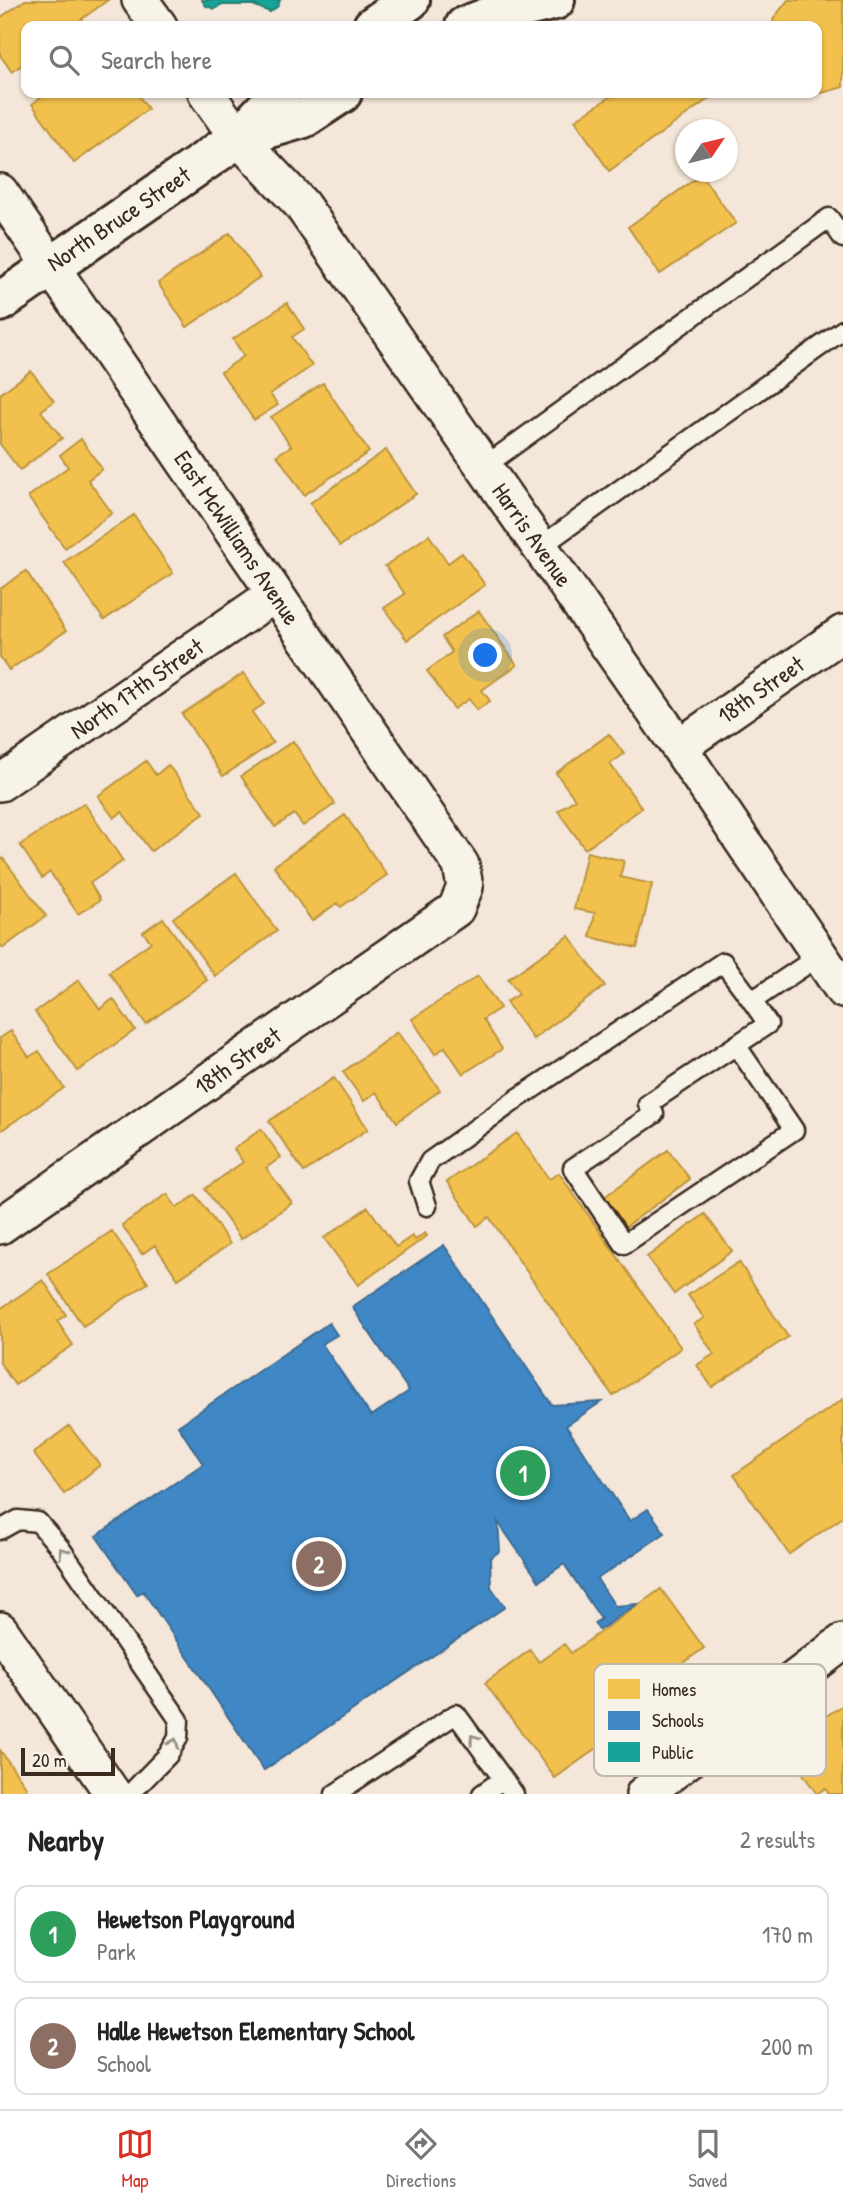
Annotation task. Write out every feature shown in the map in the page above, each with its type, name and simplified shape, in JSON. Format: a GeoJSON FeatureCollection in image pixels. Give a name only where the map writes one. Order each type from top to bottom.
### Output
{"type":"FeatureCollection","features":[{"type":"Feature","properties":{"kind":"street"},"geometry":{"type":"LineString","coordinates":[[140,0],[155,21]]}},
{"type":"Feature","properties":{"kind":"street"},"geometry":{"type":"LineString","coordinates":[[478,21],[555,0]]}},
{"type":"Feature","properties":{"kind":"street"},"geometry":{"type":"LineString","coordinates":[[380,21],[408,1]]}},
{"type":"Feature","properties":{"kind":"street","name":"Harris Avenue"},"geometry":{"type":"LineString","coordinates":[[210,98],[238,138],[301,204],[485,466],[843,990]]}},
{"type":"Feature","properties":{"kind":"street","name":"North Bruce Street"},"geometry":{"type":"LineString","coordinates":[[0,302],[238,138],[275,98]]}},
{"type":"Feature","properties":{"kind":"street","name":"North Bruce Street"},"geometry":{"type":"LineString","coordinates":[[238,138],[304,118],[334,98]]}},
{"type":"Feature","properties":{"kind":"street","name":"East McWilliams Avenue"},"geometry":{"type":"LineString","coordinates":[[0,192],[461,865],[466,887]]}},
{"type":"Feature","properties":{"kind":"street","name":"North 17th Street"},"geometry":{"type":"LineString","coordinates":[[0,783],[275,594]]}},
{"type":"Feature","properties":{"kind":"street","name":"18th Street"},"geometry":{"type":"LineString","coordinates":[[678,747],[843,633]]}},
{"type":"Feature","properties":{"kind":"street","name":"18th Street"},"geometry":{"type":"LineString","coordinates":[[0,1226],[456,909],[466,887]]}},
{"type":"Feature","properties":{"kind":"street"},"geometry":{"type":"LineString","coordinates":[[0,1630],[113,1794]]}},
{"type":"Feature","properties":{"kind":"street"},"geometry":{"type":"LineString","coordinates":[[814,1664],[843,1642]]}},
{"type":"Feature","properties":{"kind":"street"},"geometry":{"type":"LineString","coordinates":[[644,1794],[668,1776]]}},
{"type":"Feature","properties":{"kind":"lane"},"geometry":{"type":"LineString","coordinates":[[485,466],[829,218],[843,238]]}},
{"type":"Feature","properties":{"kind":"lane"},"geometry":{"type":"LineString","coordinates":[[540,547],[843,330]]}},
{"type":"Feature","properties":{"kind":"lane"},"geometry":{"type":"LineString","coordinates":[[752,1000],[819,956]]}},
{"type":"Feature","properties":{"kind":"lane"},"geometry":{"type":"LineString","coordinates":[[427,1206],[419,1181],[430,1161],[517,1098],[723,962],[768,1024],[736,1045],[648,1104],[654,1114],[573,1168],[624,1244],[794,1130],[736,1045]]}},
{"type":"Feature","properties":{"kind":"lane"},"geometry":{"type":"LineString","coordinates":[[0,1530],[18,1520],[38,1522],[61,1549],[179,1720],[178,1738],[168,1755],[130,1794]]}},
{"type":"Feature","properties":{"kind":"lane"},"geometry":{"type":"LineString","coordinates":[[335,1794],[456,1714],[513,1794]]}},
{"type":"Feature","properties":{"kind":"lane"},"geometry":{"type":"LineString","coordinates":[[482,1794],[503,1779]]}},
{"type":"Feature","properties":{"kind":"building: Homes"},"geometry":{"type":"Polygon","coordinates":[[[25,0],[108,0],[79,21],[21,21],[21,66],[12,72],[0,55],[0,18],[25,0]]]}},
{"type":"Feature","properties":{"kind":"building: Homes"},"geometry":{"type":"Polygon","coordinates":[[[788,0],[843,0],[843,87],[822,93],[822,21],[773,21],[788,0]]]}},
{"type":"Feature","properties":{"kind":"building: Homes"},"geometry":{"type":"Polygon","coordinates":[[[40,98],[140,98],[148,109],[74,163],[32,104],[40,98]]]}},
{"type":"Feature","properties":{"kind":"building: Homes"},"geometry":{"type":"Polygon","coordinates":[[[608,98],[710,98],[681,119],[675,119],[675,123],[609,171],[575,120],[608,98]]]}},
{"type":"Feature","properties":{"kind":"building: Homes"},"geometry":{"type":"Polygon","coordinates":[[[691,182],[706,182],[736,223],[660,274],[628,227],[691,182]]]}},
{"type":"Feature","properties":{"kind":"building: Homes"},"geometry":{"type":"Polygon","coordinates":[[[230,233],[260,277],[187,327],[158,283],[230,233]]]}},
{"type":"Feature","properties":{"kind":"building: Homes"},"geometry":{"type":"Polygon","coordinates":[[[287,303],[304,329],[292,337],[312,366],[270,394],[278,405],[254,420],[221,372],[244,356],[233,339],[287,303]]]}},
{"type":"Feature","properties":{"kind":"building: Homes"},"geometry":{"type":"Polygon","coordinates":[[[31,371],[54,401],[41,411],[62,438],[20,470],[0,444],[0,394],[31,371]]]}},
{"type":"Feature","properties":{"kind":"building: Homes"},"geometry":{"type":"Polygon","coordinates":[[[323,383],[369,452],[304,495],[277,455],[291,446],[271,417],[323,383]]]}},
{"type":"Feature","properties":{"kind":"building: Homes"},"geometry":{"type":"Polygon","coordinates":[[[81,439],[102,469],[88,480],[112,513],[65,548],[28,497],[68,467],[60,455],[81,439]]]}},
{"type":"Feature","properties":{"kind":"building: Homes"},"geometry":{"type":"Polygon","coordinates":[[[386,450],[416,494],[340,546],[310,503],[386,450]]]}},
{"type":"Feature","properties":{"kind":"building: Homes"},"geometry":{"type":"Polygon","coordinates":[[[134,515],[173,573],[104,620],[64,562],[134,515]]]}},
{"type":"Feature","properties":{"kind":"building: Homes"},"geometry":{"type":"Polygon","coordinates":[[[429,535],[448,563],[462,553],[485,585],[407,640],[384,608],[405,594],[385,566],[429,535]]]}},
{"type":"Feature","properties":{"kind":"building: Homes"},"geometry":{"type":"Polygon","coordinates":[[[26,571],[66,631],[9,670],[0,657],[0,589],[26,571]]]}},
{"type":"Feature","properties":{"kind":"building: Homes"},"geometry":{"type":"Polygon","coordinates":[[[479,611],[517,665],[482,690],[490,701],[477,710],[469,699],[454,709],[427,671],[452,652],[442,637],[479,611]]]}},
{"type":"Feature","properties":{"kind":"building: Homes"},"geometry":{"type":"Polygon","coordinates":[[[244,673],[264,704],[252,712],[273,743],[223,776],[182,714],[244,673]]]}},
{"type":"Feature","properties":{"kind":"building: Homes"},"geometry":{"type":"Polygon","coordinates":[[[609,734],[624,754],[610,764],[642,808],[585,849],[558,811],[575,799],[556,773],[609,734]]]}},
{"type":"Feature","properties":{"kind":"building: Homes"},"geometry":{"type":"Polygon","coordinates":[[[293,741],[335,804],[303,826],[294,814],[275,827],[241,776],[293,741]]]}},
{"type":"Feature","properties":{"kind":"building: Homes"},"geometry":{"type":"Polygon","coordinates":[[[146,761],[156,775],[168,765],[204,813],[151,851],[122,812],[114,818],[98,796],[146,761]]]}},
{"type":"Feature","properties":{"kind":"building: Homes"},"geometry":{"type":"Polygon","coordinates":[[[84,803],[123,861],[90,883],[100,900],[78,914],[50,872],[42,878],[20,845],[84,803]]]}},
{"type":"Feature","properties":{"kind":"building: Homes"},"geometry":{"type":"Polygon","coordinates":[[[345,815],[387,875],[341,907],[337,903],[312,921],[274,866],[345,815]]]}},
{"type":"Feature","properties":{"kind":"building: Homes"},"geometry":{"type":"Polygon","coordinates":[[[587,852],[624,861],[620,877],[652,884],[637,948],[590,937],[595,913],[574,909],[587,852]]]}},
{"type":"Feature","properties":{"kind":"building: Homes"},"geometry":{"type":"Polygon","coordinates":[[[3,858],[46,916],[3,948],[0,944],[0,860],[3,858]]]}},
{"type":"Feature","properties":{"kind":"building: Homes"},"geometry":{"type":"Polygon","coordinates":[[[236,873],[277,931],[215,976],[173,918],[236,873]]]}},
{"type":"Feature","properties":{"kind":"building: Homes"},"geometry":{"type":"Polygon","coordinates":[[[163,918],[207,980],[146,1024],[109,972],[151,942],[143,932],[163,918]]]}},
{"type":"Feature","properties":{"kind":"building: Homes"},"geometry":{"type":"Polygon","coordinates":[[[569,936],[605,986],[533,1039],[506,1002],[519,994],[508,979],[569,936]]]}},
{"type":"Feature","properties":{"kind":"building: Homes"},"geometry":{"type":"Polygon","coordinates":[[[478,976],[500,1008],[483,1019],[502,1049],[463,1074],[445,1047],[435,1054],[412,1019],[478,976]]]}},
{"type":"Feature","properties":{"kind":"building: Homes"},"geometry":{"type":"Polygon","coordinates":[[[79,980],[100,1009],[113,999],[135,1030],[78,1071],[35,1012],[79,980]]]}},
{"type":"Feature","properties":{"kind":"building: Homes"},"geometry":{"type":"Polygon","coordinates":[[[11,1031],[29,1057],[39,1051],[64,1088],[0,1131],[0,1038],[11,1031]]]}},
{"type":"Feature","properties":{"kind":"building: Homes"},"geometry":{"type":"Polygon","coordinates":[[[397,1032],[440,1090],[397,1122],[376,1092],[364,1101],[343,1072],[397,1032]]]}},
{"type":"Feature","properties":{"kind":"building: Homes"},"geometry":{"type":"Polygon","coordinates":[[[334,1078],[368,1129],[304,1172],[269,1121],[334,1078]]]}},
{"type":"Feature","properties":{"kind":"building: Homes"},"geometry":{"type":"Polygon","coordinates":[[[261,1129],[281,1157],[266,1168],[292,1203],[241,1239],[205,1189],[243,1162],[234,1149],[261,1129]]]}},
{"type":"Feature","properties":{"kind":"building: Homes"},"geometry":{"type":"Polygon","coordinates":[[[517,1133],[549,1179],[559,1173],[681,1348],[613,1396],[489,1217],[477,1226],[447,1182],[517,1133]]]}},
{"type":"Feature","properties":{"kind":"building: Homes"},"geometry":{"type":"Polygon","coordinates":[[[668,1150],[690,1179],[620,1231],[599,1201],[668,1150]]]}},
{"type":"Feature","properties":{"kind":"building: Homes"},"geometry":{"type":"Polygon","coordinates":[[[167,1194],[177,1208],[196,1195],[230,1244],[178,1279],[155,1245],[142,1254],[122,1225],[167,1194]]]}},
{"type":"Feature","properties":{"kind":"building: Homes"},"geometry":{"type":"Polygon","coordinates":[[[368,1207],[396,1247],[412,1236],[415,1240],[425,1233],[427,1236],[358,1285],[324,1238],[368,1207]]]}},
{"type":"Feature","properties":{"kind":"building: Homes"},"geometry":{"type":"Polygon","coordinates":[[[705,1214],[732,1251],[674,1294],[647,1257],[705,1214]]]}},
{"type":"Feature","properties":{"kind":"building: Homes"},"geometry":{"type":"Polygon","coordinates":[[[112,1231],[148,1283],[83,1326],[48,1274],[112,1231]]]}},
{"type":"Feature","properties":{"kind":"building: Homes"},"geometry":{"type":"Polygon","coordinates":[[[739,1262],[788,1337],[712,1387],[697,1365],[714,1354],[694,1324],[704,1318],[688,1295],[739,1262]]]}},
{"type":"Feature","properties":{"kind":"building: Homes"},"geometry":{"type":"Polygon","coordinates":[[[43,1280],[66,1315],[57,1321],[73,1345],[15,1385],[0,1363],[0,1309],[43,1280]]]}},
{"type":"Feature","properties":{"kind":"building: Homes"},"geometry":{"type":"Polygon","coordinates":[[[843,1399],[843,1517],[789,1554],[734,1475],[843,1399]]]}},
{"type":"Feature","properties":{"kind":"building: Homes"},"geometry":{"type":"Polygon","coordinates":[[[69,1426],[100,1465],[64,1494],[33,1453],[69,1426]]]}},
{"type":"Feature","properties":{"kind":"building: Homes"},"geometry":{"type":"Polygon","coordinates":[[[661,1589],[704,1648],[682,1664],[594,1664],[594,1750],[555,1778],[485,1683],[530,1650],[539,1662],[564,1644],[571,1653],[661,1589]]]}},
{"type":"Feature","properties":{"kind":"building: Homes"},"geometry":{"type":"Polygon","coordinates":[[[843,1705],[843,1794],[829,1794],[825,1788],[817,1794],[804,1776],[826,1776],[826,1716],[843,1705]]]}},
{"type":"Feature","properties":{"kind":"building: Homes"},"geometry":{"type":"Polygon","coordinates":[[[0,1750],[27,1788],[18,1794],[0,1794],[0,1750]]]}},
{"type":"Feature","properties":{"kind":"building: Schools"},"geometry":{"type":"Polygon","coordinates":[[[444,1245],[552,1405],[601,1402],[566,1426],[630,1521],[648,1509],[665,1533],[597,1579],[615,1606],[637,1604],[599,1630],[594,1623],[601,1619],[564,1564],[539,1581],[498,1522],[500,1551],[490,1558],[491,1587],[505,1607],[264,1770],[143,1591],[137,1595],[96,1536],[203,1464],[178,1426],[329,1323],[337,1335],[322,1344],[371,1416],[409,1391],[352,1307],[444,1245]]]}},
{"type":"Feature","properties":{"kind":"building: Public"},"geometry":{"type":"Polygon","coordinates":[[[202,0],[280,0],[278,6],[270,12],[253,5],[220,5],[215,9],[206,6],[202,0]]]}},
{"type":"Feature","properties":{"kind":"place","name":"Hewetson Playground"},"geometry":{"type":"Point","coordinates":[523,1473]}},
{"type":"Feature","properties":{"kind":"place","name":"Halle Hewetson Elementary School"},"geometry":{"type":"Point","coordinates":[319,1564]}}]}
